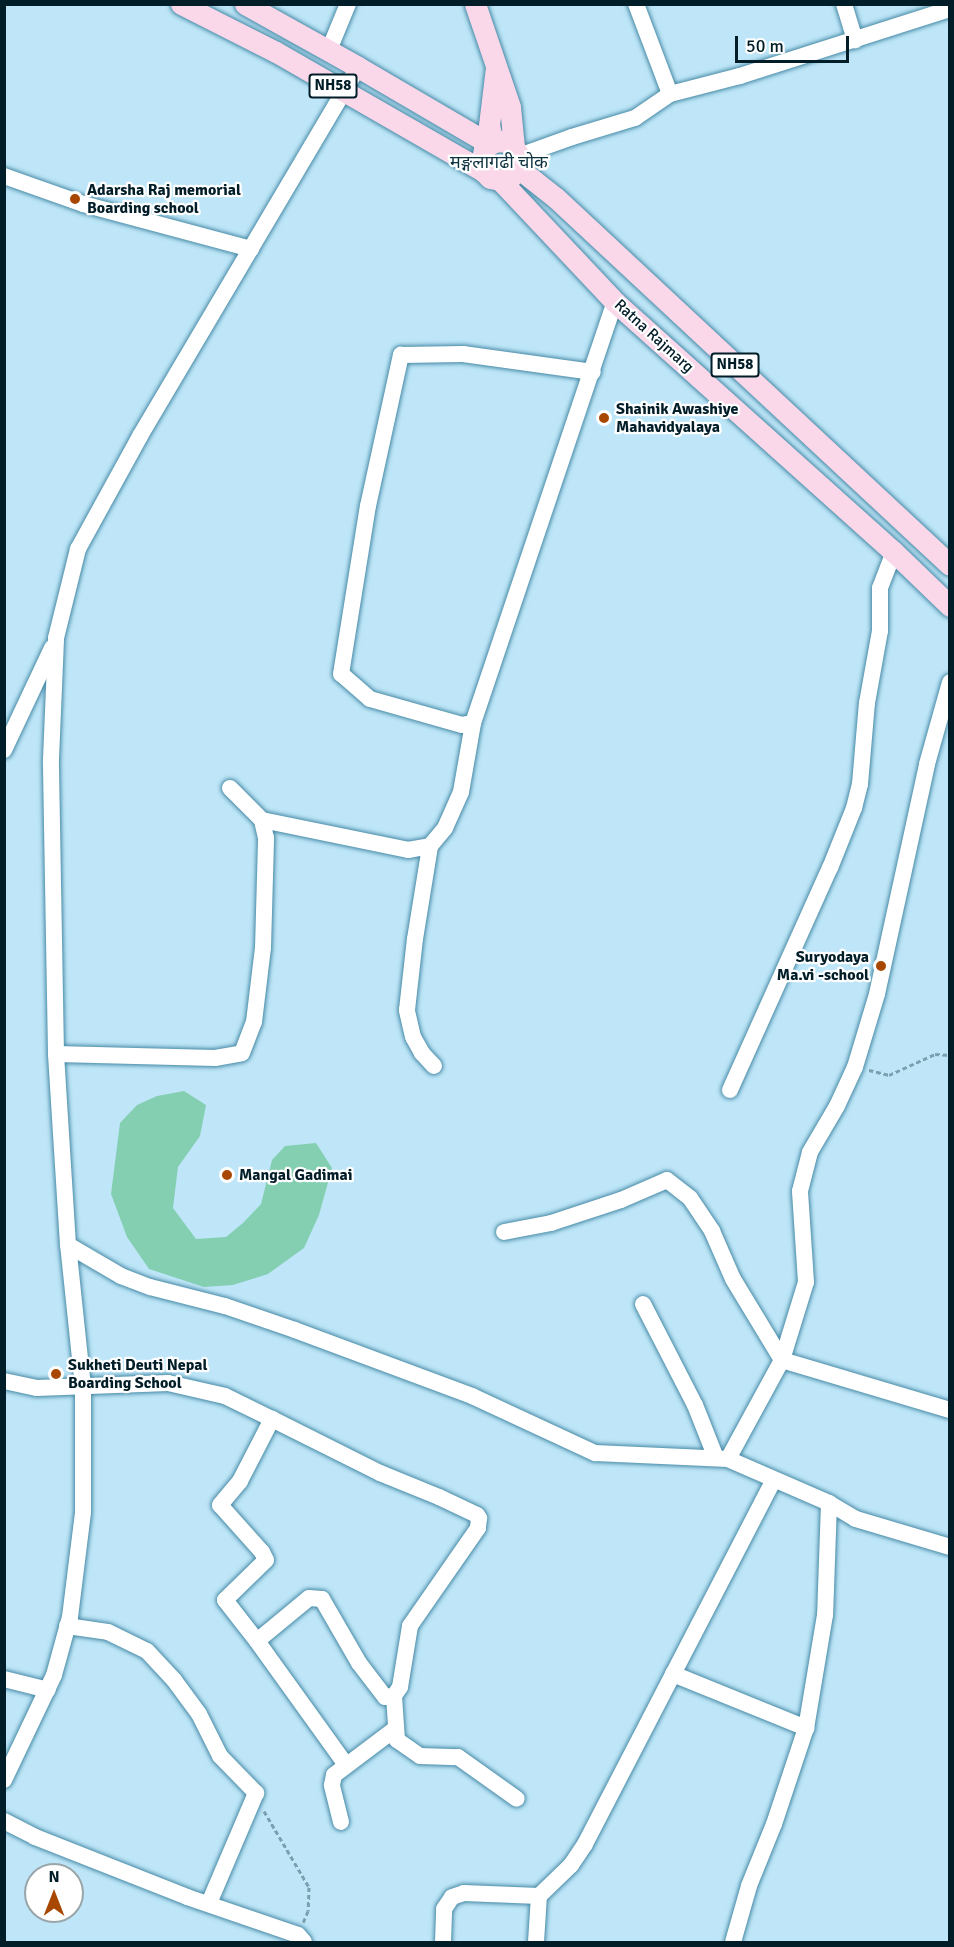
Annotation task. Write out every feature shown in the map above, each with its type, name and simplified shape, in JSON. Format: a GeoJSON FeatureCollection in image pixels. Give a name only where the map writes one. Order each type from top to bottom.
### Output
{"type":"FeatureCollection","features":[{"type":"Feature","properties":{"kind":"main road","name":"Ratna Rajmarg"},"geometry":{"type":"LineString","coordinates":[[181,4],[276,52],[492,176],[615,302],[947,599]]}},
{"type":"Feature","properties":{"kind":"main road","name":"Ratna Rajmarg"},"geometry":{"type":"LineString","coordinates":[[244,4],[507,151],[950,565]]}},
{"type":"Feature","properties":{"kind":"main road"},"geometry":{"type":"LineString","coordinates":[[476,4],[496,64],[489,124],[507,151],[511,177],[492,176],[481,156],[507,151]]}},
{"type":"Feature","properties":{"kind":"street"},"geometry":{"type":"LineString","coordinates":[[329,51],[348,4]]}},
{"type":"Feature","properties":{"kind":"street"},"geometry":{"type":"LineString","coordinates":[[636,4],[670,94]]}},
{"type":"Feature","properties":{"kind":"street"},"geometry":{"type":"LineString","coordinates":[[844,4],[855,40]]}},
{"type":"Feature","properties":{"kind":"street"},"geometry":{"type":"LineString","coordinates":[[507,151],[572,137],[635,118],[670,94],[740,76],[950,9]]}},
{"type":"Feature","properties":{"kind":"street"},"geometry":{"type":"LineString","coordinates":[[4,1780],[48,1690],[67,1626],[83,1512],[83,1388],[68,1245],[56,1054],[51,759],[56,639],[78,549],[140,436],[358,67]]}},
{"type":"Feature","properties":{"kind":"street"},"geometry":{"type":"LineString","coordinates":[[4,176],[83,204],[251,249]]}},
{"type":"Feature","properties":{"kind":"street"},"geometry":{"type":"LineString","coordinates":[[434,1066],[422,1053],[413,1037],[407,1010],[415,939],[430,846],[445,828],[461,792],[473,723],[615,302]]}},
{"type":"Feature","properties":{"kind":"street"},"geometry":{"type":"LineString","coordinates":[[473,723],[462,725],[370,699],[341,674],[368,506],[401,355],[463,354],[593,372]]}},
{"type":"Feature","properties":{"kind":"street"},"geometry":{"type":"LineString","coordinates":[[730,1090],[831,868],[854,808],[860,783],[867,703],[880,631],[880,588],[894,552]]}},
{"type":"Feature","properties":{"kind":"street"},"geometry":{"type":"LineString","coordinates":[[4,750],[56,639]]}},
{"type":"Feature","properties":{"kind":"street"},"geometry":{"type":"LineString","coordinates":[[722,1459],[782,1360],[806,1282],[800,1191],[810,1152],[837,1106],[855,1066],[877,994],[927,764],[950,682]]}},
{"type":"Feature","properties":{"kind":"street"},"geometry":{"type":"LineString","coordinates":[[56,1054],[215,1058],[242,1053],[254,1022],[263,948],[266,838],[262,820],[230,788]]}},
{"type":"Feature","properties":{"kind":"street"},"geometry":{"type":"LineString","coordinates":[[262,820],[408,850],[430,846]]}},
{"type":"Feature","properties":{"kind":"street"},"geometry":{"type":"LineString","coordinates":[[504,1232],[551,1223],[621,1200],[667,1180],[690,1198],[712,1230],[733,1279],[782,1360],[950,1410]]}},
{"type":"Feature","properties":{"kind":"street"},"geometry":{"type":"LineString","coordinates":[[68,1245],[121,1275],[150,1287],[225,1306],[472,1396],[595,1453],[722,1459],[829,1503],[856,1519],[950,1547]]}},
{"type":"Feature","properties":{"kind":"street"},"geometry":{"type":"LineString","coordinates":[[643,1304],[722,1459]]}},
{"type":"Feature","properties":{"kind":"street"},"geometry":{"type":"LineString","coordinates":[[4,1381],[37,1388],[168,1383],[225,1396],[380,1473],[439,1497],[479,1518],[478,1528],[410,1626],[400,1687],[394,1696],[395,1729],[397,1740],[420,1756],[458,1757],[517,1799]]}},
{"type":"Feature","properties":{"kind":"street"},"geometry":{"type":"LineString","coordinates":[[272,1419],[240,1481],[220,1505],[266,1557],[266,1560],[225,1600],[346,1765]]}},
{"type":"Feature","properties":{"kind":"street"},"geometry":{"type":"LineString","coordinates":[[536,1942],[538,1896],[571,1865],[585,1844],[774,1480]]}},
{"type":"Feature","properties":{"kind":"street"},"geometry":{"type":"LineString","coordinates":[[733,1942],[749,1886],[774,1824],[806,1728],[825,1615],[829,1503]]}},
{"type":"Feature","properties":{"kind":"street"},"geometry":{"type":"LineString","coordinates":[[257,1641],[309,1598],[322,1599],[359,1663],[385,1697],[394,1696]]}},
{"type":"Feature","properties":{"kind":"street"},"geometry":{"type":"LineString","coordinates":[[67,1626],[108,1632],[147,1652],[174,1680],[199,1714],[220,1756],[256,1793],[209,1903]]}},
{"type":"Feature","properties":{"kind":"street"},"geometry":{"type":"LineString","coordinates":[[674,1674],[806,1728]]}},
{"type":"Feature","properties":{"kind":"street"},"geometry":{"type":"LineString","coordinates":[[4,1679],[48,1690]]}},
{"type":"Feature","properties":{"kind":"street"},"geometry":{"type":"LineString","coordinates":[[341,1822],[332,1785],[334,1774],[395,1729]]}},
{"type":"Feature","properties":{"kind":"street"},"geometry":{"type":"LineString","coordinates":[[4,1821],[35,1838],[301,1939]]}},
{"type":"Feature","properties":{"kind":"street"},"geometry":{"type":"LineString","coordinates":[[442,1942],[444,1910],[452,1897],[464,1893],[538,1896]]}},
{"type":"Feature","properties":{"kind":"path"},"geometry":{"type":"LineString","coordinates":[[855,1066],[889,1075],[935,1054],[950,1055]]}},
{"type":"Feature","properties":{"kind":"path"},"geometry":{"type":"LineString","coordinates":[[256,1793],[309,1887],[308,1911],[301,1939]]}},
{"type":"Feature","properties":{"kind":"shaded area"},"geometry":{"type":"Polygon","coordinates":[[[184,1091],[206,1105],[200,1136],[178,1167],[173,1208],[196,1239],[226,1237],[243,1223],[261,1204],[272,1160],[285,1146],[316,1143],[332,1168],[319,1215],[304,1248],[268,1274],[233,1285],[204,1287],[149,1269],[127,1237],[111,1194],[120,1123],[137,1105],[157,1096],[184,1091]]]}},
{"type":"Feature","properties":{"kind":"place","name":"Adarsha Raj memorial Boarding school"},"geometry":{"type":"Point","coordinates":[75,199]}},
{"type":"Feature","properties":{"kind":"place","name":"Shainik Awashiye Mahavidyalaya"},"geometry":{"type":"Point","coordinates":[604,418]}},
{"type":"Feature","properties":{"kind":"place","name":"Suryodaya Ma.vi -school"},"geometry":{"type":"Point","coordinates":[881,966]}},
{"type":"Feature","properties":{"kind":"place","name":"Mangal Gadimai"},"geometry":{"type":"Point","coordinates":[227,1175]}},
{"type":"Feature","properties":{"kind":"place","name":"Sukheti Deuti Nepal Boarding School"},"geometry":{"type":"Point","coordinates":[56,1374]}},
{"type":"Feature","properties":{"kind":"district","name":"मङ्गलागढी चोक"},"geometry":{"type":"Point","coordinates":[499,162]}}]}
